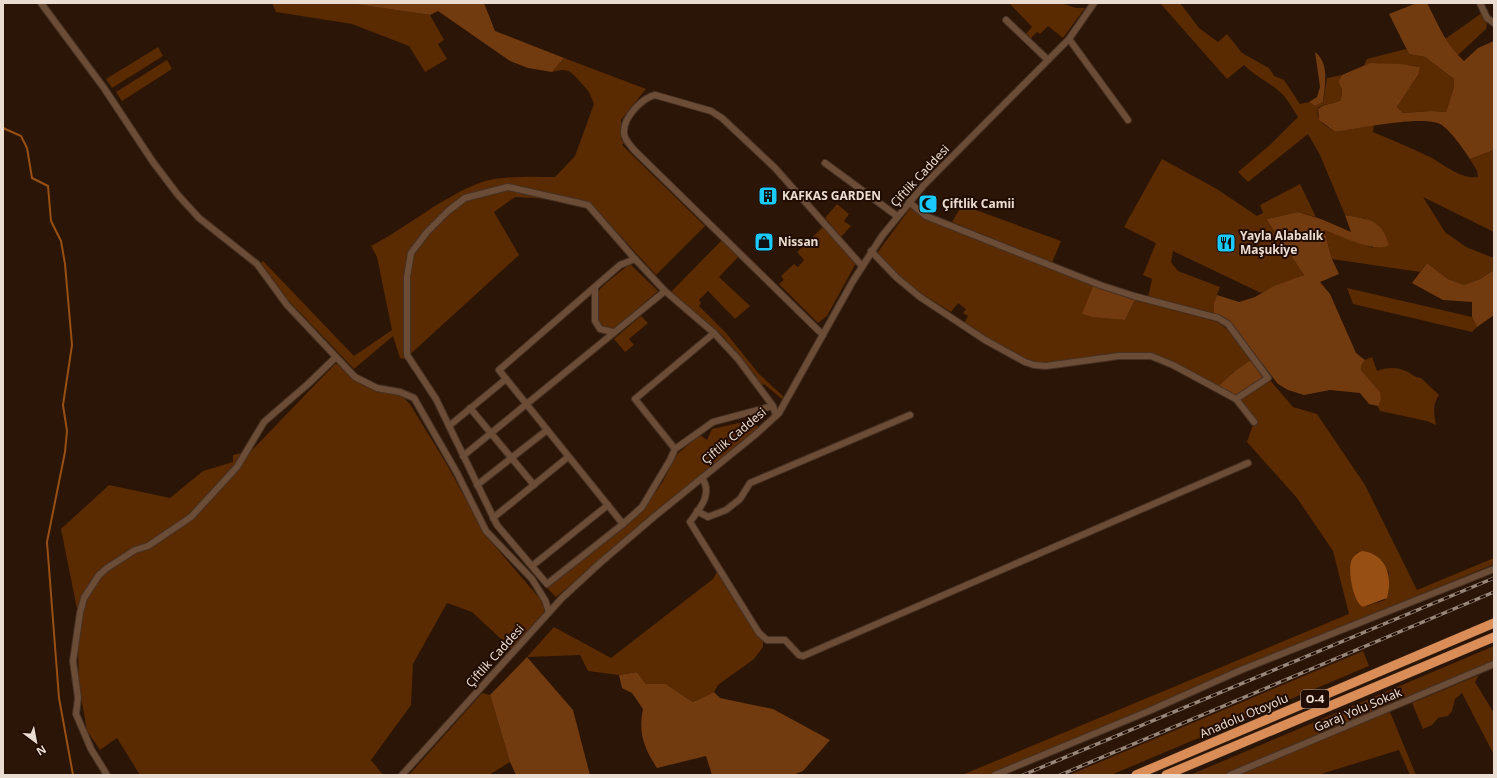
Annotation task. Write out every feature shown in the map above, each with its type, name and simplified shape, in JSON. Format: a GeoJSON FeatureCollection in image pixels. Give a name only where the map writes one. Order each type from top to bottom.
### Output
{"type":"FeatureCollection","features":[{"type":"Feature","properties":{"kind":"highway","name":"Anadolu Otoyolu"},"geometry":{"type":"LineString","coordinates":[[1136,775],[1494,623]]}},
{"type":"Feature","properties":{"kind":"highway","name":"Anadolu Otoyolu"},"geometry":{"type":"LineString","coordinates":[[1166,775],[1494,637]]}},
{"type":"Feature","properties":{"kind":"street"},"geometry":{"type":"LineString","coordinates":[[41,3],[60,26],[124,117],[153,162],[178,195],[199,218],[257,264],[287,305],[355,377],[364,383],[377,388],[400,392],[414,398],[457,473],[486,531],[532,579],[545,600],[549,612]]}},
{"type":"Feature","properties":{"kind":"street","name":"Çiftlik Caddesi"},"geometry":{"type":"LineString","coordinates":[[402,775],[549,612],[600,563],[776,416],[871,251],[897,216],[1069,39],[1094,3]]}},
{"type":"Feature","properties":{"kind":"street"},"geometry":{"type":"LineString","coordinates":[[1480,3],[1487,18],[1494,23]]}},
{"type":"Feature","properties":{"kind":"street"},"geometry":{"type":"LineString","coordinates":[[1006,20],[1048,60]]}},
{"type":"Feature","properties":{"kind":"street"},"geometry":{"type":"LineString","coordinates":[[1069,39],[1128,120]]}},
{"type":"Feature","properties":{"kind":"street"},"geometry":{"type":"LineString","coordinates":[[823,335],[634,150],[624,135],[626,123],[638,105],[649,96],[655,95],[711,111],[738,132],[775,168],[862,266]]}},
{"type":"Feature","properties":{"kind":"street"},"geometry":{"type":"LineString","coordinates":[[824,163],[897,216]]}},
{"type":"Feature","properties":{"kind":"street"},"geometry":{"type":"LineString","coordinates":[[773,406],[712,422],[674,449],[670,460],[642,507],[623,524],[547,584],[497,525],[436,399],[407,355],[407,277],[411,253],[427,232],[448,211],[465,198],[508,187],[588,205],[635,259],[665,290],[714,333],[738,359],[773,406],[776,416]]}},
{"type":"Feature","properties":{"kind":"street"},"geometry":{"type":"LineString","coordinates":[[909,202],[926,216],[1100,285],[1134,296],[1211,315],[1223,321],[1268,378],[1236,400]]}},
{"type":"Feature","properties":{"kind":"street"},"geometry":{"type":"LineString","coordinates":[[871,251],[896,278],[920,297],[985,340],[1025,362],[1034,365],[1046,366],[1132,354],[1151,356],[1173,365],[1236,400],[1254,422]]}},
{"type":"Feature","properties":{"kind":"street"},"geometry":{"type":"LineString","coordinates":[[623,524],[499,370],[620,265],[635,259]]}},
{"type":"Feature","properties":{"kind":"street"},"geometry":{"type":"LineString","coordinates":[[595,288],[596,326],[600,329],[613,332]]}},
{"type":"Feature","properties":{"kind":"street"},"geometry":{"type":"LineString","coordinates":[[463,456],[665,290]]}},
{"type":"Feature","properties":{"kind":"street"},"geometry":{"type":"LineString","coordinates":[[674,449],[635,399],[714,333]]}},
{"type":"Feature","properties":{"kind":"street"},"geometry":{"type":"LineString","coordinates":[[107,775],[91,749],[78,722],[76,714],[78,698],[73,661],[80,613],[84,598],[99,575],[107,568],[135,550],[148,546],[191,517],[237,467],[264,422],[308,384],[336,357]]}},
{"type":"Feature","properties":{"kind":"street"},"geometry":{"type":"LineString","coordinates":[[449,426],[506,379]]}},
{"type":"Feature","properties":{"kind":"street"},"geometry":{"type":"LineString","coordinates":[[470,408],[534,485]]}},
{"type":"Feature","properties":{"kind":"street"},"geometry":{"type":"LineString","coordinates":[[698,511],[708,517],[726,510],[740,499],[750,483],[910,415]]}},
{"type":"Feature","properties":{"kind":"street"},"geometry":{"type":"LineString","coordinates":[[477,485],[547,430]]}},
{"type":"Feature","properties":{"kind":"street"},"geometry":{"type":"LineString","coordinates":[[493,518],[568,457]]}},
{"type":"Feature","properties":{"kind":"street"},"geometry":{"type":"LineString","coordinates":[[702,478],[706,484],[706,497],[690,522],[759,632],[767,640],[785,640],[799,655],[803,656],[1248,464]]}},
{"type":"Feature","properties":{"kind":"street"},"geometry":{"type":"LineString","coordinates":[[532,566],[608,505]]}},
{"type":"Feature","properties":{"kind":"street"},"geometry":{"type":"LineString","coordinates":[[995,775],[1149,711],[1241,670],[1494,569]]}},
{"type":"Feature","properties":{"kind":"street","name":"Garaj Yolu Sokak"},"geometry":{"type":"LineString","coordinates":[[1230,775],[1494,664]]}},
{"type":"Feature","properties":{"kind":"shaded area"},"geometry":{"type":"Polygon","coordinates":[[[272,3],[349,3],[430,15],[444,40],[438,44],[447,59],[425,72],[409,46],[352,24],[276,12],[272,3]]]}},
{"type":"Feature","properties":{"kind":"shaded area"},"geometry":{"type":"Polygon","coordinates":[[[348,3],[484,3],[495,31],[564,58],[552,72],[528,68],[510,61],[438,11],[430,15],[348,3]]]}},
{"type":"Feature","properties":{"kind":"shaded area"},"geometry":{"type":"Polygon","coordinates":[[[1061,3],[1076,8],[1085,8],[1063,38],[1048,26],[1040,34],[1037,32],[1030,39],[1025,35],[1032,27],[1010,4],[1061,3]]]}},
{"type":"Feature","properties":{"kind":"shaded area"},"geometry":{"type":"Polygon","coordinates":[[[1160,3],[1180,3],[1199,28],[1218,42],[1227,34],[1242,53],[1269,68],[1274,76],[1284,80],[1300,104],[1309,102],[1315,106],[1323,102],[1327,78],[1342,75],[1338,82],[1342,89],[1341,100],[1318,108],[1317,112],[1319,119],[1324,125],[1335,132],[1374,125],[1373,132],[1430,157],[1459,174],[1472,177],[1478,177],[1477,171],[1470,159],[1494,150],[1494,232],[1423,197],[1445,232],[1466,247],[1494,258],[1494,270],[1480,279],[1464,285],[1448,279],[1427,263],[1420,272],[1332,259],[1324,230],[1373,248],[1366,219],[1345,215],[1320,155],[1308,134],[1248,182],[1238,172],[1271,144],[1298,117],[1289,103],[1280,92],[1244,65],[1227,79],[1160,3]]]}},
{"type":"Feature","properties":{"kind":"shaded area"},"geometry":{"type":"Polygon","coordinates":[[[1417,3],[1427,3],[1447,41],[1464,61],[1478,48],[1494,41],[1494,150],[1470,159],[1450,132],[1442,125],[1434,122],[1421,121],[1390,123],[1335,132],[1319,120],[1318,109],[1324,105],[1341,100],[1342,89],[1338,82],[1342,75],[1370,63],[1401,64],[1420,67],[1418,75],[1397,107],[1403,113],[1431,111],[1446,112],[1454,87],[1454,79],[1425,57],[1409,54],[1389,14],[1417,3]]]}},
{"type":"Feature","properties":{"kind":"shaded area"},"geometry":{"type":"Polygon","coordinates":[[[1482,13],[1487,24],[1486,29],[1457,56],[1445,39],[1482,13]]]}},
{"type":"Feature","properties":{"kind":"shaded area"},"geometry":{"type":"Polygon","coordinates":[[[158,47],[163,56],[112,88],[106,79],[158,47]]]}},
{"type":"Feature","properties":{"kind":"shaded area"},"geometry":{"type":"Polygon","coordinates":[[[1406,49],[1409,54],[1425,57],[1454,79],[1454,87],[1446,112],[1431,111],[1403,113],[1397,107],[1418,75],[1417,66],[1370,63],[1364,66],[1367,59],[1406,49]]]}},
{"type":"Feature","properties":{"kind":"shaded area"},"geometry":{"type":"Polygon","coordinates":[[[1315,52],[1323,62],[1325,69],[1325,89],[1323,102],[1315,106],[1309,102],[1317,97],[1320,87],[1315,52]]]}},
{"type":"Feature","properties":{"kind":"shaded area"},"geometry":{"type":"Polygon","coordinates":[[[564,58],[646,89],[621,120],[621,139],[624,143],[622,145],[705,226],[656,275],[596,209],[586,201],[515,197],[494,212],[519,255],[405,359],[400,358],[393,336],[354,369],[287,299],[261,263],[263,261],[354,356],[392,330],[377,257],[371,246],[467,188],[482,182],[500,178],[555,177],[575,156],[594,104],[589,92],[569,71],[562,70],[552,72],[564,58]]]}},
{"type":"Feature","properties":{"kind":"shaded area"},"geometry":{"type":"Polygon","coordinates":[[[167,60],[172,69],[122,101],[116,92],[167,60]]]}},
{"type":"Feature","properties":{"kind":"shaded area"},"geometry":{"type":"Polygon","coordinates":[[[1162,159],[1217,189],[1257,216],[1263,213],[1260,205],[1300,184],[1316,217],[1298,212],[1266,219],[1304,275],[1261,293],[1173,251],[1171,262],[1178,271],[1220,287],[1214,303],[1214,313],[1148,297],[1152,279],[1143,275],[1156,243],[1124,227],[1162,159]]]}},
{"type":"Feature","properties":{"kind":"shaded area"},"geometry":{"type":"Polygon","coordinates":[[[837,204],[849,214],[844,221],[851,226],[841,237],[825,218],[837,204]]]}},
{"type":"Feature","properties":{"kind":"shaded area"},"geometry":{"type":"Polygon","coordinates":[[[962,205],[1061,241],[1052,263],[952,222],[962,205]]]}},
{"type":"Feature","properties":{"kind":"shaded area"},"geometry":{"type":"Polygon","coordinates":[[[911,207],[1093,286],[1083,314],[1125,320],[1135,300],[1218,322],[1228,330],[1252,359],[1235,371],[1217,387],[1166,359],[1153,354],[1130,353],[1046,364],[1028,361],[964,324],[968,316],[963,313],[966,309],[958,303],[951,312],[912,288],[877,253],[911,207]]]}},
{"type":"Feature","properties":{"kind":"shaded area"},"geometry":{"type":"Polygon","coordinates":[[[1298,212],[1321,219],[1351,232],[1345,215],[1367,220],[1378,225],[1386,236],[1389,245],[1375,247],[1357,243],[1324,230],[1332,259],[1339,274],[1320,282],[1330,294],[1356,353],[1365,360],[1361,366],[1361,370],[1380,392],[1381,400],[1378,406],[1369,404],[1360,393],[1330,390],[1304,395],[1288,390],[1278,384],[1228,321],[1214,313],[1214,303],[1217,295],[1239,302],[1255,297],[1274,286],[1304,275],[1266,219],[1298,212]]]}},
{"type":"Feature","properties":{"kind":"shaded area"},"geometry":{"type":"Polygon","coordinates":[[[824,226],[856,263],[827,316],[818,323],[779,284],[784,280],[781,276],[794,264],[798,267],[804,260],[797,252],[824,226]]]}},
{"type":"Feature","properties":{"kind":"shaded area"},"geometry":{"type":"Polygon","coordinates":[[[722,240],[738,257],[719,277],[750,306],[735,319],[708,291],[699,300],[701,303],[699,306],[726,333],[759,374],[784,397],[782,399],[764,384],[760,387],[756,376],[722,335],[671,292],[722,240]]]}},
{"type":"Feature","properties":{"kind":"shaded area"},"geometry":{"type":"Polygon","coordinates":[[[1427,263],[1448,279],[1464,285],[1480,279],[1494,270],[1494,315],[1477,327],[1472,317],[1472,302],[1443,300],[1412,283],[1427,263]]]}},
{"type":"Feature","properties":{"kind":"shaded area"},"geometry":{"type":"Polygon","coordinates":[[[630,264],[658,291],[615,328],[602,328],[598,320],[596,310],[597,295],[605,285],[630,264]]]}},
{"type":"Feature","properties":{"kind":"shaded area"},"geometry":{"type":"Polygon","coordinates":[[[1093,286],[1135,300],[1125,320],[1093,317],[1082,314],[1093,286]]]}},
{"type":"Feature","properties":{"kind":"shaded area"},"geometry":{"type":"Polygon","coordinates":[[[1347,288],[1472,317],[1477,327],[1472,332],[1353,304],[1347,288]]]}},
{"type":"Feature","properties":{"kind":"shaded area"},"geometry":{"type":"Polygon","coordinates":[[[641,316],[648,323],[629,339],[634,345],[625,352],[614,339],[641,316]]]}},
{"type":"Feature","properties":{"kind":"shaded area"},"geometry":{"type":"Polygon","coordinates":[[[1372,357],[1377,371],[1392,368],[1406,371],[1421,378],[1439,395],[1434,406],[1436,425],[1427,421],[1380,411],[1377,405],[1380,392],[1361,370],[1361,366],[1365,360],[1372,357]]]}},
{"type":"Feature","properties":{"kind":"shaded area"},"geometry":{"type":"Polygon","coordinates":[[[1252,359],[1265,377],[1239,395],[1235,395],[1217,387],[1235,371],[1252,359]]]}},
{"type":"Feature","properties":{"kind":"shaded area"},"geometry":{"type":"Polygon","coordinates":[[[335,364],[338,364],[362,385],[401,395],[410,404],[446,463],[486,536],[542,601],[545,609],[543,615],[514,651],[472,612],[447,603],[413,664],[411,705],[371,760],[383,775],[140,775],[117,738],[100,750],[87,731],[79,685],[77,609],[61,529],[109,485],[170,498],[203,471],[233,462],[233,455],[251,451],[335,364]]]}},
{"type":"Feature","properties":{"kind":"shaded area"},"geometry":{"type":"Polygon","coordinates":[[[1268,378],[1293,407],[1317,414],[1365,485],[1417,590],[1494,558],[1494,564],[989,775],[962,775],[1349,614],[1333,551],[1297,498],[1247,442],[1254,422],[1236,399],[1268,378]],[[1358,552],[1351,565],[1351,580],[1353,587],[1363,607],[1385,600],[1389,573],[1382,561],[1358,552]]]}},
{"type":"Feature","properties":{"kind":"shaded area"},"geometry":{"type":"Polygon","coordinates":[[[743,422],[753,422],[761,429],[556,597],[547,588],[644,509],[663,481],[676,455],[700,435],[707,440],[712,429],[743,422]]]}},
{"type":"Feature","properties":{"kind":"shaded area"},"geometry":{"type":"Polygon","coordinates":[[[1362,551],[1370,553],[1382,562],[1386,568],[1389,582],[1387,598],[1363,607],[1356,599],[1350,573],[1352,558],[1362,551]]]}},
{"type":"Feature","properties":{"kind":"shaded area"},"geometry":{"type":"Polygon","coordinates":[[[722,570],[763,634],[763,647],[754,659],[718,685],[714,692],[693,702],[666,684],[646,684],[637,672],[619,675],[588,671],[580,655],[527,657],[554,627],[611,658],[713,579],[717,572],[722,570]]]}},
{"type":"Feature","properties":{"kind":"shaded area"},"geometry":{"type":"Polygon","coordinates":[[[1494,646],[1494,662],[1227,775],[1190,775],[1494,646]]]}},
{"type":"Feature","properties":{"kind":"shaded area"},"geometry":{"type":"Polygon","coordinates":[[[1363,651],[1369,666],[1111,775],[1069,775],[1363,651]]]}},
{"type":"Feature","properties":{"kind":"shaded area"},"geometry":{"type":"Polygon","coordinates":[[[527,657],[573,710],[590,775],[516,775],[510,762],[490,695],[527,657]]]}},
{"type":"Feature","properties":{"kind":"shaded area"},"geometry":{"type":"Polygon","coordinates":[[[637,672],[646,684],[666,684],[693,702],[714,692],[720,698],[773,709],[830,740],[803,771],[793,775],[712,775],[706,756],[657,768],[643,740],[641,726],[643,709],[632,693],[622,688],[619,675],[637,672]]]}},
{"type":"Feature","properties":{"kind":"shaded area"},"geometry":{"type":"Polygon","coordinates":[[[1479,675],[1475,682],[1494,713],[1494,755],[1462,693],[1455,699],[1452,711],[1448,716],[1438,718],[1432,725],[1423,729],[1412,703],[1479,675]]]}},
{"type":"Feature","properties":{"kind":"shaded area"},"geometry":{"type":"Polygon","coordinates":[[[482,693],[490,695],[510,762],[489,775],[409,775],[482,693]]]}},
{"type":"Feature","properties":{"kind":"shaded area"},"geometry":{"type":"Polygon","coordinates":[[[1390,712],[1416,775],[1410,775],[1399,750],[1318,775],[1237,775],[1390,712]]]}},
{"type":"Feature","properties":{"kind":"waterway"},"geometry":{"type":"LineString","coordinates":[[3,128],[21,136],[27,148],[32,178],[48,186],[51,221],[61,241],[65,264],[72,345],[63,405],[67,431],[65,452],[47,542],[59,698],[73,775]]}},
{"type":"Feature","properties":{"kind":"railway"},"geometry":{"type":"LineString","coordinates":[[1023,775],[1494,578]]}},
{"type":"Feature","properties":{"kind":"railway"},"geometry":{"type":"LineString","coordinates":[[1060,775],[1494,592]]}},
{"type":"Feature","properties":{"kind":"place","name":"KAFKAS GARDEN"},"geometry":{"type":"Point","coordinates":[768,196]}},
{"type":"Feature","properties":{"kind":"place","name":"Çiftlik Camii"},"geometry":{"type":"Point","coordinates":[928,204]}},
{"type":"Feature","properties":{"kind":"place","name":"Nissan"},"geometry":{"type":"Point","coordinates":[764,242]}},
{"type":"Feature","properties":{"kind":"place","name":"Yayla Alabalık Maşukiye"},"geometry":{"type":"Point","coordinates":[1226,243]}}]}
